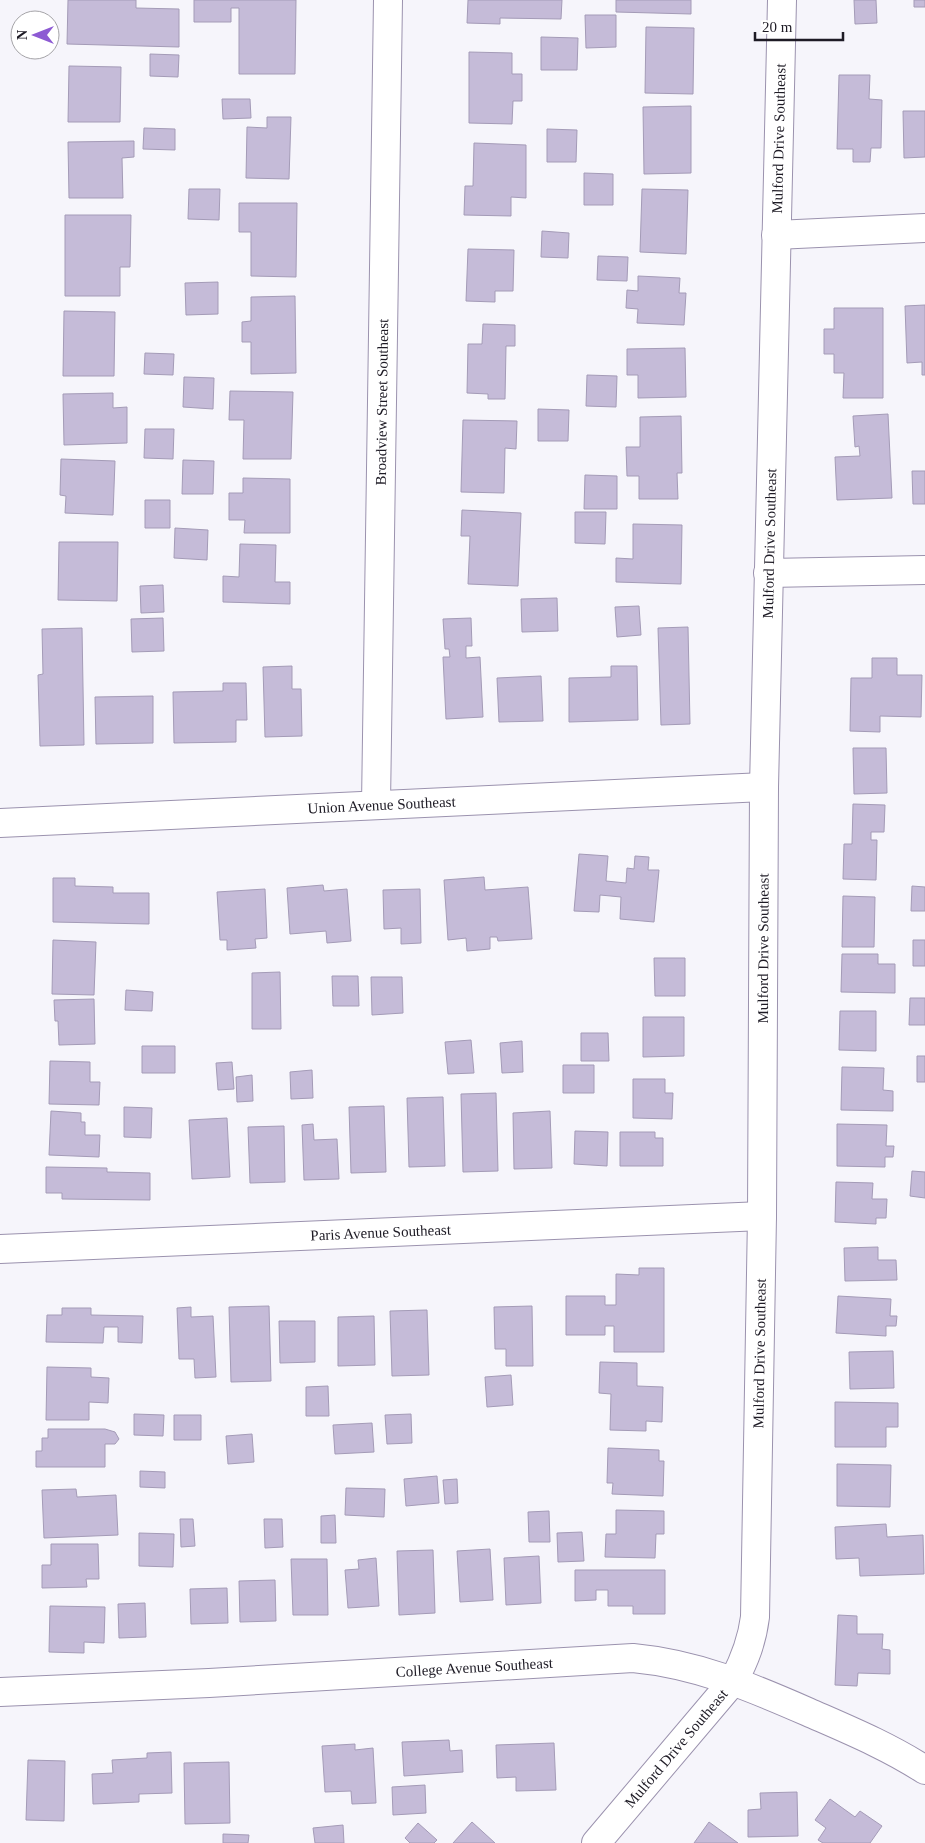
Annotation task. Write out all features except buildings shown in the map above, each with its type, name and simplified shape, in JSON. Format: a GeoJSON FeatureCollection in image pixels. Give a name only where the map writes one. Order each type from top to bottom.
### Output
{"type":"FeatureCollection","features":[{"type":"Feature","properties":{"kind":"street","name":"Broadview Street Southeast"},"geometry":{"type":"LineString","coordinates":[[376,804],[388,0]]}},
{"type":"Feature","properties":{"kind":"street","name":"Mulford Drive Southeast"},"geometry":{"type":"LineString","coordinates":[[596,1843],[734,1680],[746,1658],[752,1639],[755,1617],[762,1216],[764,786],[782,0]]}},
{"type":"Feature","properties":{"kind":"street"},"geometry":{"type":"LineString","coordinates":[[776,235],[925,228]]}},
{"type":"Feature","properties":{"kind":"street"},"geometry":{"type":"LineString","coordinates":[[768,574],[925,570]]}},
{"type":"Feature","properties":{"kind":"street","name":"Union Avenue Southeast"},"geometry":{"type":"LineString","coordinates":[[0,823],[764,786]]}},
{"type":"Feature","properties":{"kind":"street","name":"Paris Avenue Southeast"},"geometry":{"type":"LineString","coordinates":[[0,1249],[762,1216]]}},
{"type":"Feature","properties":{"kind":"street","name":"College Avenue Southeast"},"geometry":{"type":"LineString","coordinates":[[0,1692],[219,1682],[634,1658],[680,1664],[734,1680],[891,1748],[925,1770]]}}]}
